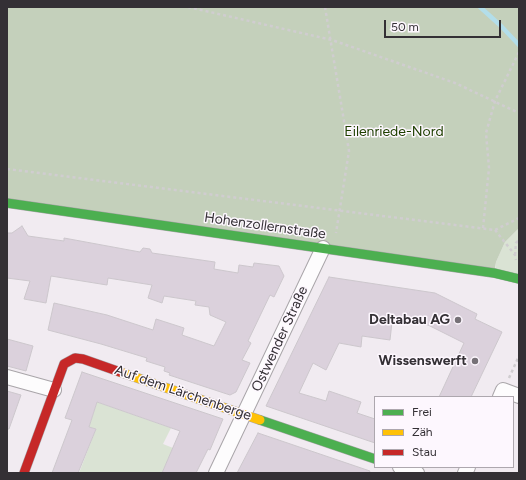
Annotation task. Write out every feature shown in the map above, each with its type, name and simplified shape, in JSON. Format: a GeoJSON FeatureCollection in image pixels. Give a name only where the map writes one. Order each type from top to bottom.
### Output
{"type":"FeatureCollection","features":[{"type":"Feature","properties":{"kind":"street","name":"Hohenzollernstraße"},"geometry":{"type":"LineString","coordinates":[[7,203],[494,273],[519,279]]}},
{"type":"Feature","properties":{"kind":"street","name":"Ostwender Straße"},"geometry":{"type":"LineString","coordinates":[[216,473],[328,249]]}},
{"type":"Feature","properties":{"kind":"street","name":"Auf dem Lärchenberge"},"geometry":{"type":"LineString","coordinates":[[24,473],[64,364],[74,358],[83,359],[374,458]]}},
{"type":"Feature","properties":{"kind":"street"},"geometry":{"type":"LineString","coordinates":[[7,377],[54,390]]}},
{"type":"Feature","properties":{"kind":"street"},"geometry":{"type":"LineString","coordinates":[[501,394],[519,396]]}},
{"type":"Feature","properties":{"kind":"street"},"geometry":{"type":"LineString","coordinates":[[403,468],[417,473]]}},
{"type":"Feature","properties":{"kind":"path"},"geometry":{"type":"LineString","coordinates":[[188,7],[332,40],[455,83],[519,113]]}},
{"type":"Feature","properties":{"kind":"path"},"geometry":{"type":"LineString","coordinates":[[325,7],[332,40],[349,151],[340,211],[328,249]]}},
{"type":"Feature","properties":{"kind":"path"},"geometry":{"type":"LineString","coordinates":[[484,228],[489,168],[486,133],[495,101],[518,53]]}},
{"type":"Feature","properties":{"kind":"path"},"geometry":{"type":"LineString","coordinates":[[7,169],[495,230],[519,218]]}},
{"type":"Feature","properties":{"kind":"path"},"geometry":{"type":"LineString","coordinates":[[495,230],[515,255],[519,257]]}},
{"type":"Feature","properties":{"kind":"path"},"geometry":{"type":"LineString","coordinates":[[515,255],[516,243],[519,240]]}},
{"type":"Feature","properties":{"kind":"path"},"geometry":{"type":"LineString","coordinates":[[501,394],[519,356]]}},
{"type":"Feature","properties":{"kind":"green space","name":"Eilenriede-Nord"},"geometry":{"type":"Polygon","coordinates":[[[7,7],[519,7],[519,228],[505,242],[496,262],[494,273],[7,203],[7,7]]]}},
{"type":"Feature","properties":{"kind":"green space"},"geometry":{"type":"Polygon","coordinates":[[[519,228],[519,279],[495,273],[496,262],[505,242],[519,228]]]}},
{"type":"Feature","properties":{"kind":"green space"},"geometry":{"type":"Polygon","coordinates":[[[97,402],[171,428],[163,444],[173,448],[162,473],[79,473],[96,429],[89,427],[97,402]]]}},
{"type":"Feature","properties":{"kind":"building"},"geometry":{"type":"Polygon","coordinates":[[[22,226],[28,236],[64,241],[64,238],[140,252],[143,248],[150,249],[152,253],[215,262],[214,269],[238,273],[239,265],[253,267],[254,263],[279,266],[284,276],[274,297],[270,295],[248,341],[251,343],[242,360],[250,363],[236,392],[230,395],[169,375],[170,373],[164,371],[165,367],[146,361],[147,358],[48,330],[54,303],[107,315],[153,330],[156,319],[184,328],[182,335],[214,346],[226,322],[210,315],[209,307],[195,305],[196,301],[164,296],[162,303],[148,298],[152,285],[108,278],[107,285],[51,276],[46,303],[24,299],[30,281],[7,278],[7,233],[12,233],[22,226]]]}},
{"type":"Feature","properties":{"kind":"building"},"geometry":{"type":"Polygon","coordinates":[[[329,277],[435,293],[477,314],[475,319],[502,332],[471,396],[439,396],[464,343],[428,325],[392,322],[390,340],[362,336],[361,347],[339,343],[326,370],[313,363],[299,393],[326,401],[329,391],[361,402],[357,413],[374,419],[374,443],[266,406],[329,277]]]}},
{"type":"Feature","properties":{"kind":"building"},"geometry":{"type":"Polygon","coordinates":[[[7,339],[33,346],[26,371],[7,366],[7,339]]]}},
{"type":"Feature","properties":{"kind":"building"},"geometry":{"type":"Polygon","coordinates":[[[82,372],[223,419],[210,450],[208,449],[196,473],[162,473],[180,431],[97,402],[89,427],[96,429],[78,473],[52,473],[72,420],[65,418],[82,372]]]}},
{"type":"Feature","properties":{"kind":"building"},"geometry":{"type":"Polygon","coordinates":[[[7,391],[21,395],[9,429],[7,429],[7,391]]]}},
{"type":"Feature","properties":{"kind":"building"},"geometry":{"type":"Polygon","coordinates":[[[258,433],[370,471],[369,473],[237,473],[258,433]]]}},
{"type":"Feature","properties":{"kind":"waterway"},"geometry":{"type":"LineString","coordinates":[[480,7],[519,45]]}},
{"type":"Feature","properties":{"kind":"traffic: fast"},"geometry":{"type":"LineString","coordinates":[[7,203],[494,273],[519,279]]}},
{"type":"Feature","properties":{"kind":"traffic: fast"},"geometry":{"type":"LineString","coordinates":[[260,420],[374,459]]}},
{"type":"Feature","properties":{"kind":"traffic: slow"},"geometry":{"type":"LineString","coordinates":[[120,372],[260,420]]}},
{"type":"Feature","properties":{"kind":"traffic: jam"},"geometry":{"type":"LineString","coordinates":[[24,473],[64,364],[75,358],[83,359],[120,372]]}},
{"type":"Feature","properties":{"kind":"place","name":"Deltabau AG"},"geometry":{"type":"Point","coordinates":[458,320]}},
{"type":"Feature","properties":{"kind":"place","name":"Wissenswerft"},"geometry":{"type":"Point","coordinates":[475,361]}}]}
